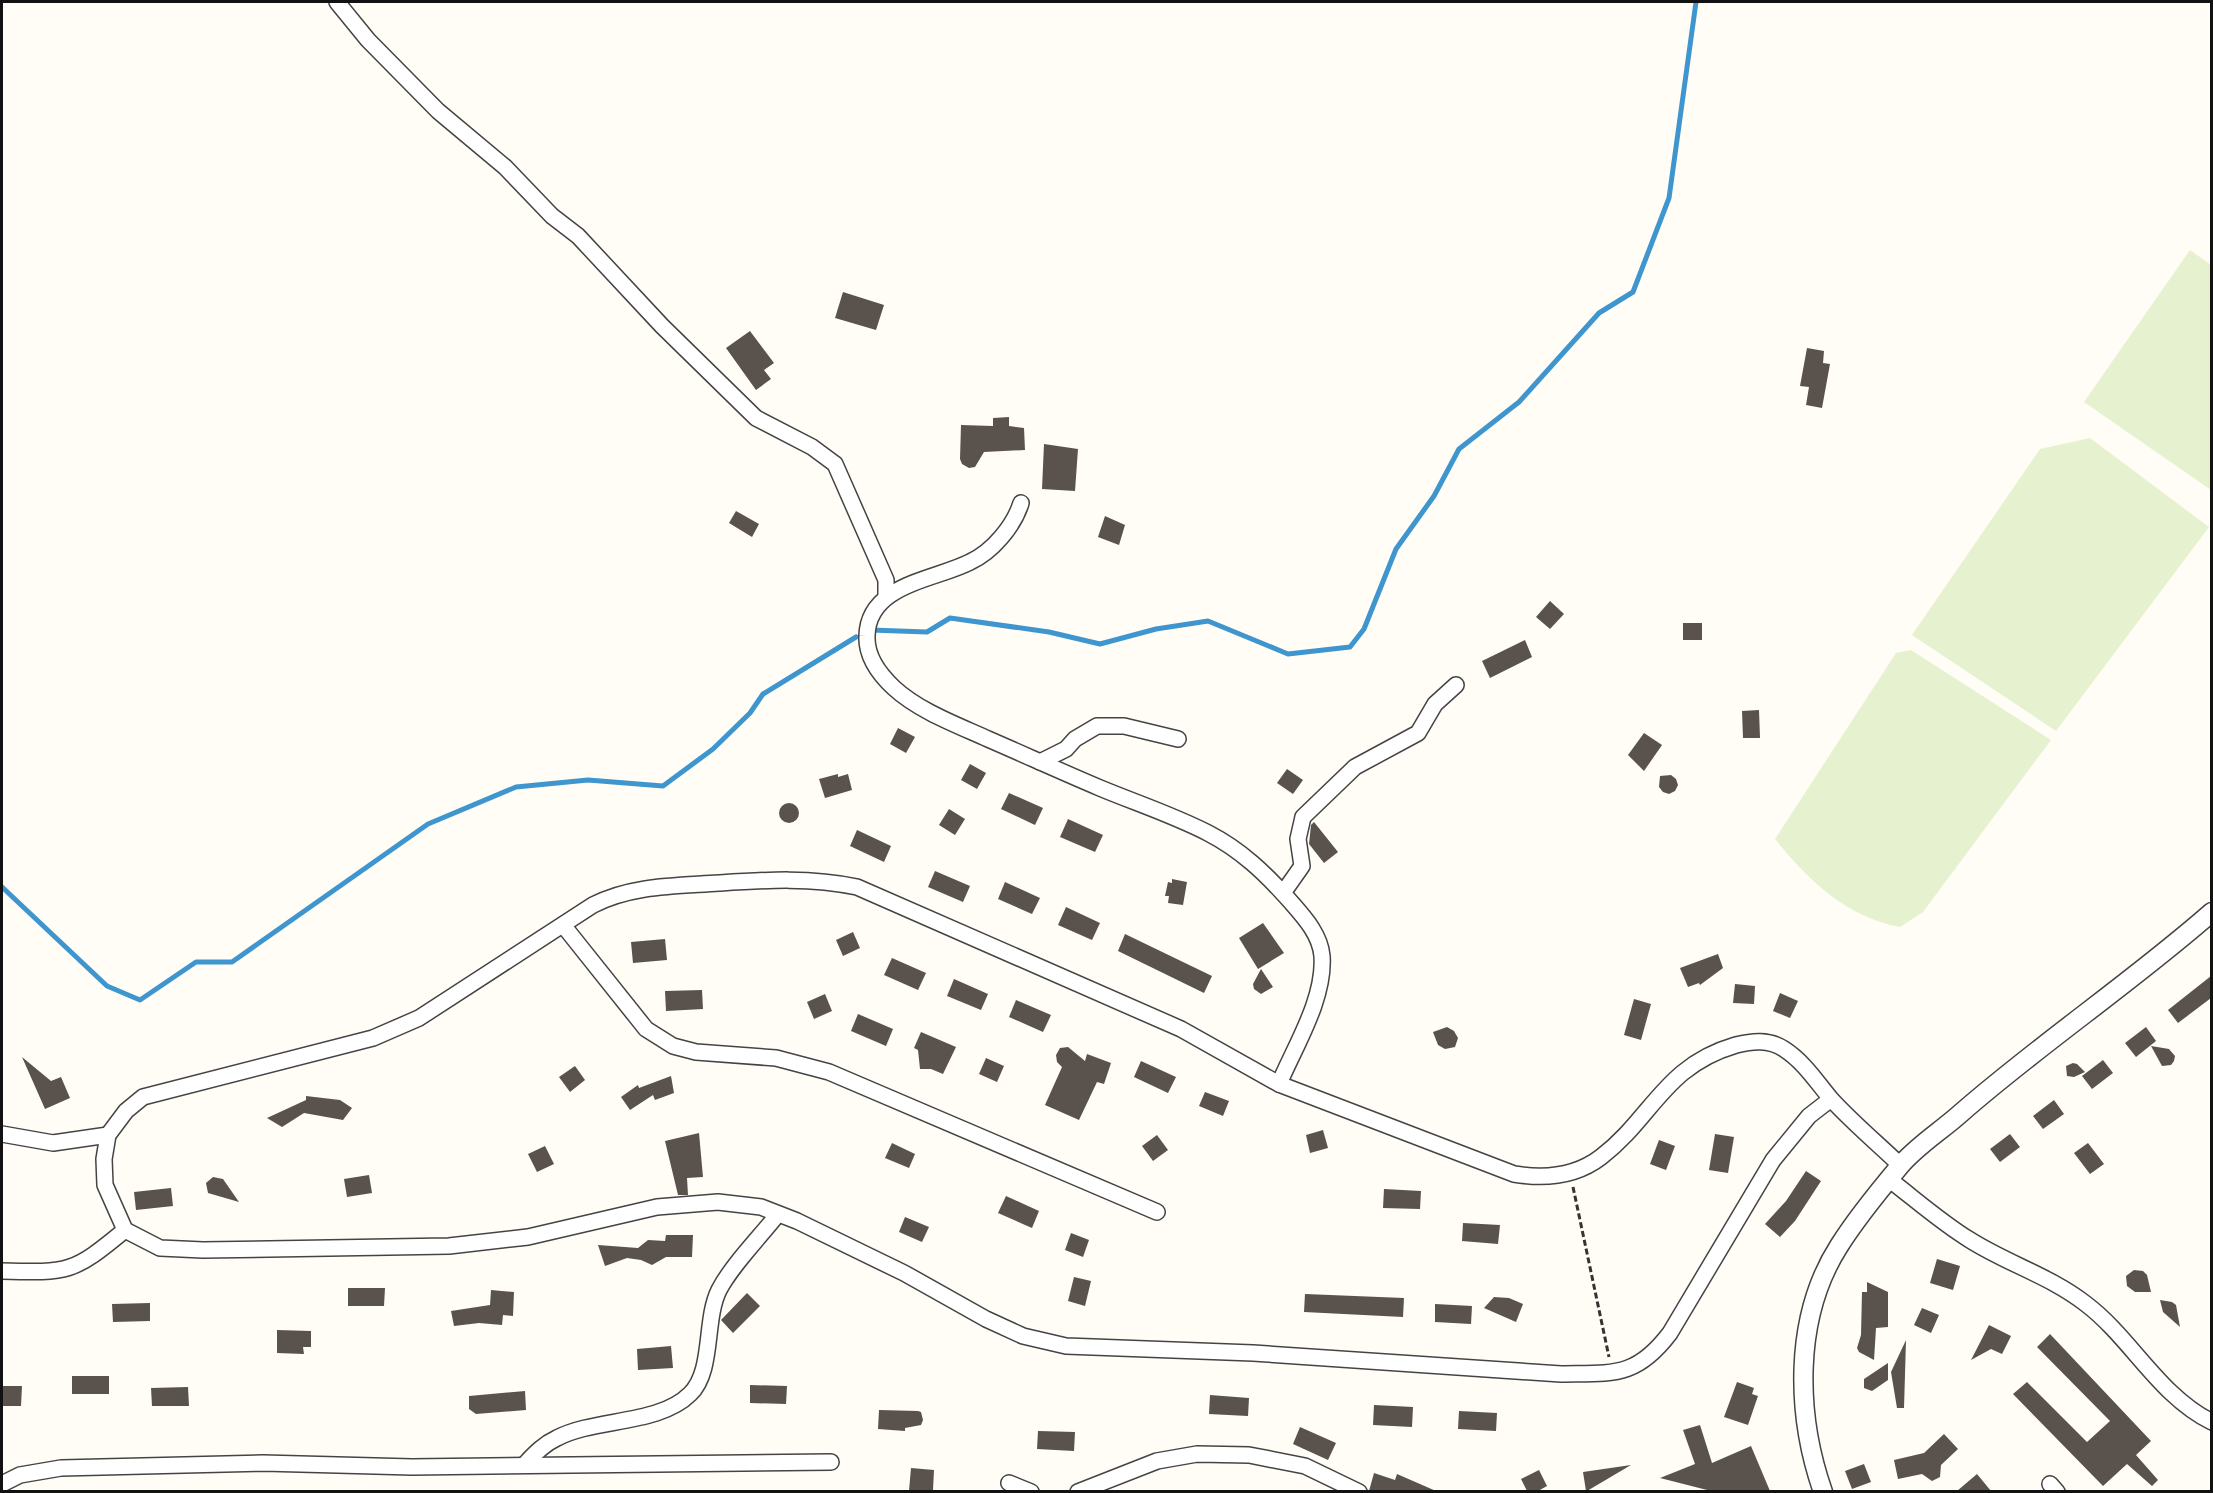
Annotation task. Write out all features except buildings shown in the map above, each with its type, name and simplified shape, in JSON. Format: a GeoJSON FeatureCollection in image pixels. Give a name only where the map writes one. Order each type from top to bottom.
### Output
{"type":"FeatureCollection","features":[{"type":"Feature","properties":{"kind":"street"},"geometry":{"type":"LineString","coordinates":[[338,2],[368,40],[438,111],[506,167],[552,216],[578,236],[662,326],[756,418],[812,447],[835,464],[886,580],[886,597]]}},
{"type":"Feature","properties":{"kind":"street"},"geometry":{"type":"LineString","coordinates":[[1021,503],[1013,521],[985,554],[972,562],[915,582],[886,597],[868,622],[869,652],[875,666],[890,684],[915,703],[1041,762],[1209,834],[1255,863],[1317,935],[1322,954],[1322,974],[1313,1004],[1278,1084]]}},
{"type":"Feature","properties":{"kind":"street"},"geometry":{"type":"LineString","coordinates":[[1283,893],[1302,866],[1298,839],[1303,817],[1355,767],[1418,733],[1435,704],[1456,685]]}},
{"type":"Feature","properties":{"kind":"street"},"geometry":{"type":"LineString","coordinates":[[1041,762],[1066,749],[1075,739],[1097,726],[1124,726],[1178,740]]}},
{"type":"Feature","properties":{"kind":"street"},"geometry":{"type":"LineString","coordinates":[[1831,1099],[1809,1116],[1773,1161],[1656,1353],[1630,1369],[1612,1373],[1561,1374],[1253,1353],[1066,1346],[1014,1332],[904,1274],[761,1207],[697,1202],[657,1207],[528,1237],[449,1246],[203,1250],[160,1248],[125,1230],[105,1185],[104,1159],[108,1135],[126,1111],[143,1097],[228,1074],[329,1052],[373,1038],[420,1018],[563,925],[613,896],[639,889],[794,879],[829,881],[857,887],[1181,1029],[1278,1084],[1514,1174],[1553,1177],[1600,1158],[1625,1134],[1675,1077],[1707,1056],[1751,1041],[1768,1042],[1783,1048],[1809,1070],[1895,1173],[1970,1240],[2059,1284],[2089,1306],[2166,1387],[2195,1414],[2211,1422]]}},
{"type":"Feature","properties":{"kind":"street"},"geometry":{"type":"LineString","coordinates":[[1823,1491],[1812,1460],[1803,1399],[1810,1321],[1821,1286],[1838,1248],[1895,1173],[1993,1085],[2173,946],[2211,912]]}},
{"type":"Feature","properties":{"kind":"street"},"geometry":{"type":"LineString","coordinates":[[563,925],[646,1029],[673,1046],[696,1052],[776,1058],[829,1072],[1157,1212]]}},
{"type":"Feature","properties":{"kind":"street"},"geometry":{"type":"LineString","coordinates":[[2,1134],[53,1143],[108,1135]]}},
{"type":"Feature","properties":{"kind":"street"},"geometry":{"type":"LineString","coordinates":[[525,1464],[537,1451],[558,1437],[651,1414],[692,1394],[706,1356],[710,1316],[720,1289],[778,1214]]}},
{"type":"Feature","properties":{"kind":"street"},"geometry":{"type":"LineString","coordinates":[[2,1271],[62,1272],[81,1265],[125,1230]]}},
{"type":"Feature","properties":{"kind":"street"},"geometry":{"type":"LineString","coordinates":[[1078,1491],[1157,1461],[1197,1454],[1249,1455],[1305,1466],[1359,1491]]}},
{"type":"Feature","properties":{"kind":"street"},"geometry":{"type":"LineString","coordinates":[[2,1484],[20,1475],[61,1468],[263,1463],[412,1467],[831,1462]]}},
{"type":"Feature","properties":{"kind":"street"},"geometry":{"type":"LineString","coordinates":[[1009,1483],[1031,1491]]}},
{"type":"Feature","properties":{"kind":"path"},"geometry":{"type":"LineString","coordinates":[[1570,1172],[1612,1373]]}},
{"type":"Feature","properties":{"kind":"green space"},"geometry":{"type":"Polygon","coordinates":[[[2190,250],[2211,265],[2211,490],[2084,402],[2190,250]]]}},
{"type":"Feature","properties":{"kind":"green space"},"geometry":{"type":"Polygon","coordinates":[[[2090,438],[2209,527],[2056,731],[1912,635],[2040,449],[2090,438]]]}},
{"type":"Feature","properties":{"kind":"green space"},"geometry":{"type":"Polygon","coordinates":[[[1911,650],[2051,740],[1923,912],[1900,927],[1880,922],[1845,906],[1801,869],[1775,839],[1896,653],[1911,650]]]}},
{"type":"Feature","properties":{"kind":"waterway"},"geometry":{"type":"LineString","coordinates":[[871,630],[927,632],[950,618],[1049,632],[1100,644],[1156,629],[1208,621],[1288,654],[1350,647],[1364,629],[1396,549],[1434,496],[1459,449],[1519,402],[1599,313],[1633,292],[1669,198],[1696,2]]}},
{"type":"Feature","properties":{"kind":"waterway"},"geometry":{"type":"LineString","coordinates":[[2,887],[107,986],[140,1000],[196,962],[232,962],[428,824],[516,787],[588,780],[663,786],[713,749],[750,713],[763,694],[856,637]]}}]}
